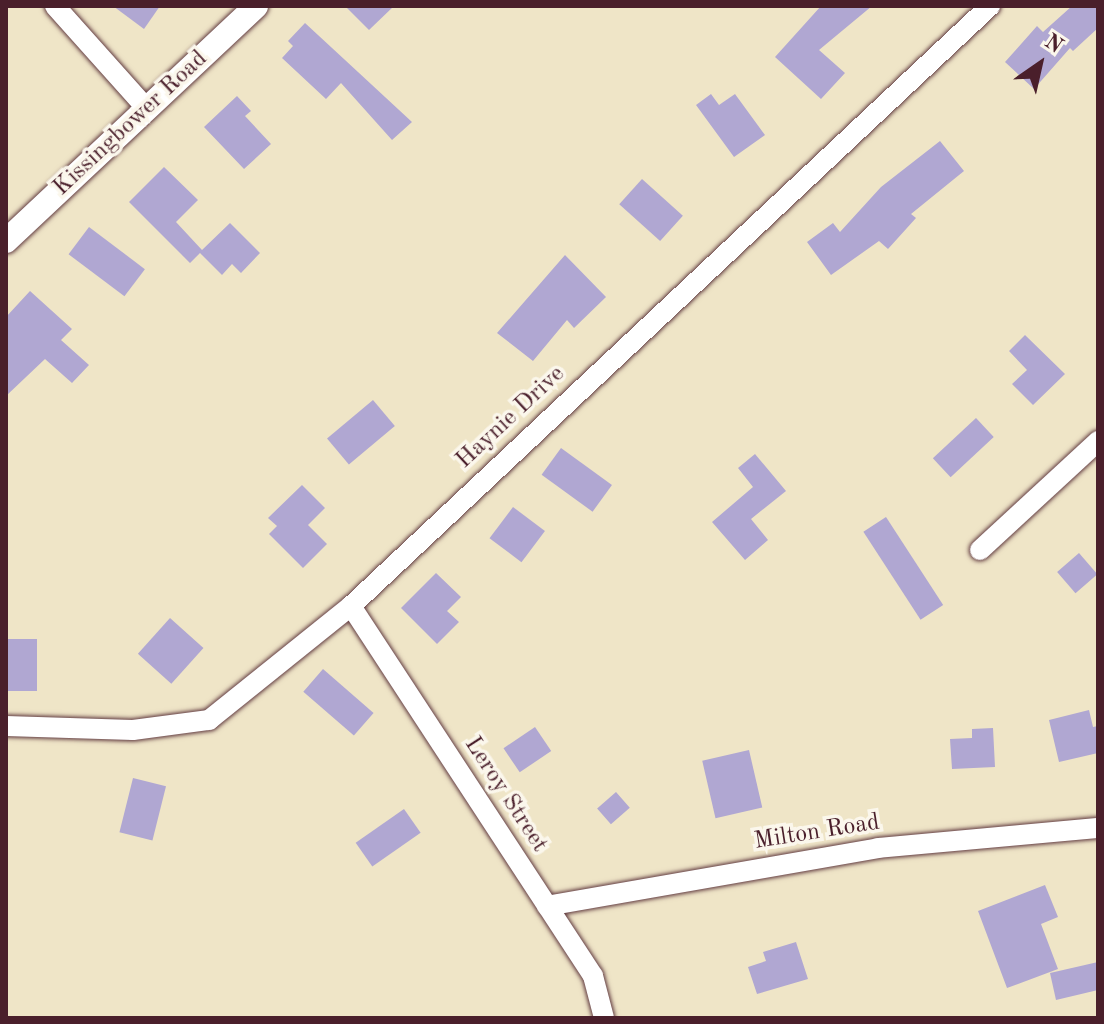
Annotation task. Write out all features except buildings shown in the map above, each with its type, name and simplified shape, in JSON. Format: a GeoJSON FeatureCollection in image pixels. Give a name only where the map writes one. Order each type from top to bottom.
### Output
{"type":"FeatureCollection","features":[{"type":"Feature","properties":{"kind":"street"},"geometry":{"type":"LineString","coordinates":[[55,6],[147,109]]}},
{"type":"Feature","properties":{"kind":"street","name":"Kissingbower Road"},"geometry":{"type":"LineString","coordinates":[[6,241],[256,6]]}},
{"type":"Feature","properties":{"kind":"street","name":"Haynie Drive"},"geometry":{"type":"LineString","coordinates":[[6,726],[133,730],[209,720],[351,606],[990,6]]}},
{"type":"Feature","properties":{"kind":"street"},"geometry":{"type":"LineString","coordinates":[[980,550],[1098,441]]}},
{"type":"Feature","properties":{"kind":"street","name":"Leroy Street"},"geometry":{"type":"LineString","coordinates":[[351,606],[593,976],[604,1018]]}},
{"type":"Feature","properties":{"kind":"street","name":"Milton Road"},"geometry":{"type":"LineString","coordinates":[[547,906],[878,848],[1098,828]]}}]}
